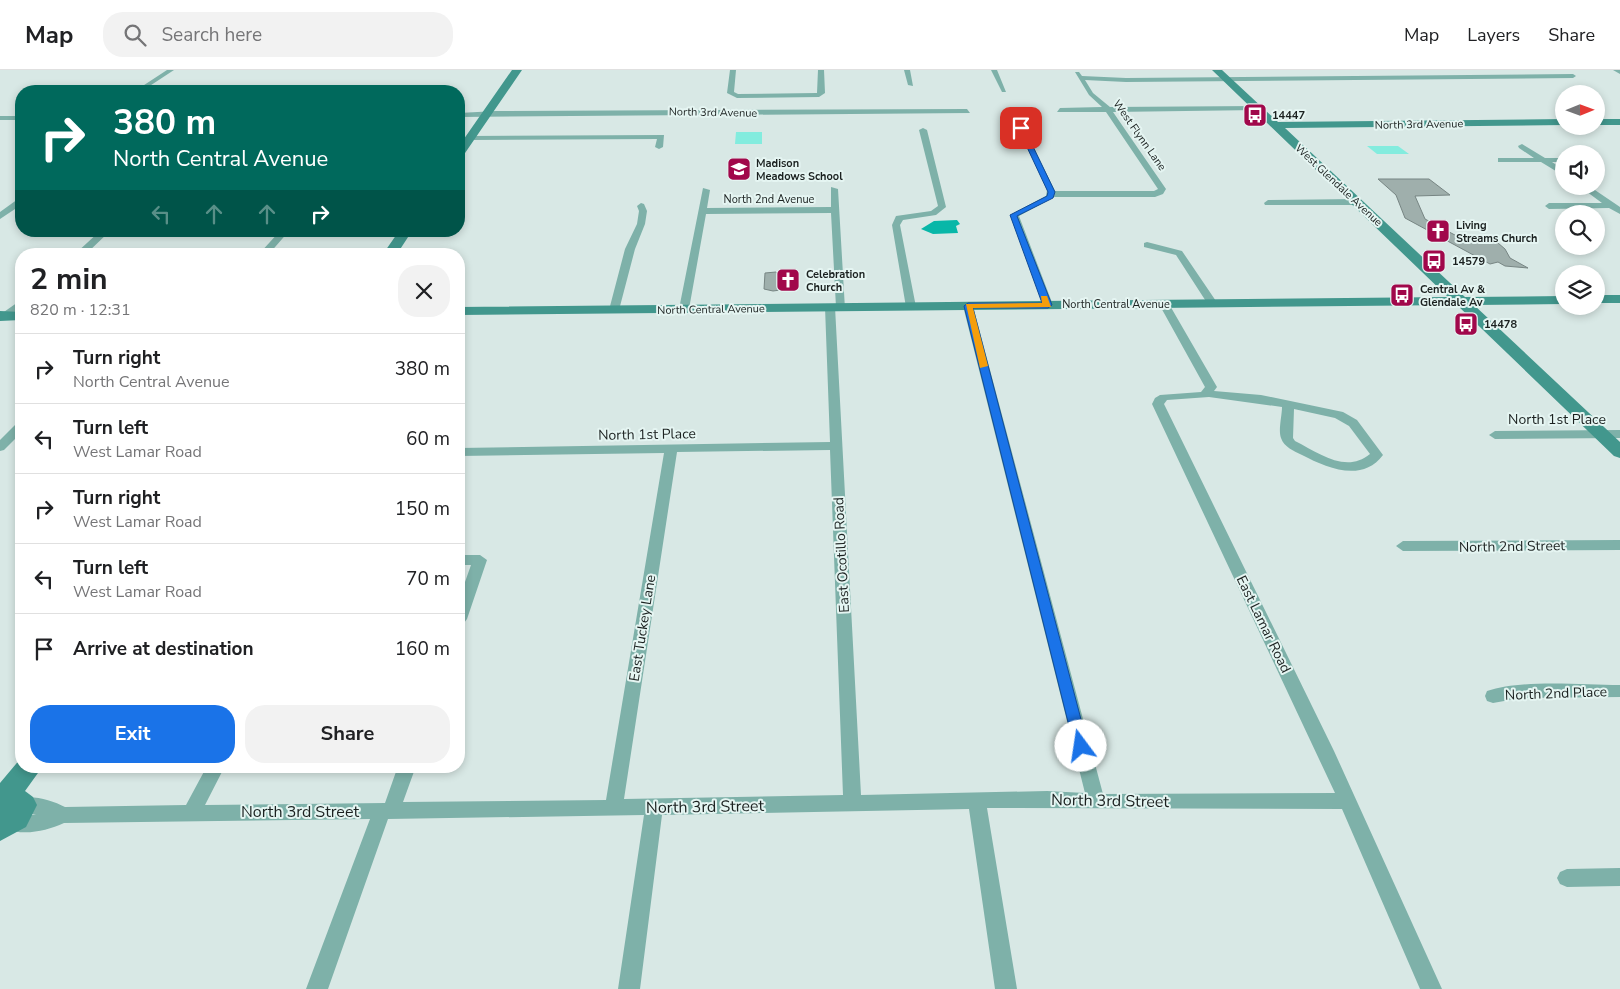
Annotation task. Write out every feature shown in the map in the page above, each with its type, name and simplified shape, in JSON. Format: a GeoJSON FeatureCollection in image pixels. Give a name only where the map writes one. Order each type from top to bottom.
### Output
{"type":"FeatureCollection","features":[{"type":"Feature","properties":{"kind":"main road"},"geometry":{"type":"LineString","coordinates":[[465,145],[517,70]]}},
{"type":"Feature","properties":{"kind":"main road","name":"West Glendale Avenue"},"geometry":{"type":"LineString","coordinates":[[1218,70],[1620,452]]}},
{"type":"Feature","properties":{"kind":"main road","name":"North 3rd Avenue"},"geometry":{"type":"LineString","coordinates":[[1275,125],[1555,122]]}},
{"type":"Feature","properties":{"kind":"main road"},"geometry":{"type":"LineString","coordinates":[[1605,122],[1620,122]]}},
{"type":"Feature","properties":{"kind":"main road"},"geometry":{"type":"LineString","coordinates":[[394,248],[402,237]]}},
{"type":"Feature","properties":{"kind":"main road"},"geometry":{"type":"LineString","coordinates":[[1605,299],[1620,299]]}},
{"type":"Feature","properties":{"kind":"main road","name":"North Central Avenue"},"geometry":{"type":"LineString","coordinates":[[465,311],[1555,300]]}},
{"type":"Feature","properties":{"kind":"main road"},"geometry":{"type":"LineString","coordinates":[[8,816],[27,773]]}},
{"type":"Feature","properties":{"kind":"main road"},"geometry":{"type":"LineString","coordinates":[[8,816],[36,773]]}},
{"type":"Feature","properties":{"kind":"street"},"geometry":{"type":"LineString","coordinates":[[147,85],[171,70]]}},
{"type":"Feature","properties":{"kind":"street"},"geometry":{"type":"LineString","coordinates":[[734,70],[730,93],[732,94],[819,94],[822,93],[821,70]]}},
{"type":"Feature","properties":{"kind":"street"},"geometry":{"type":"LineString","coordinates":[[907,70],[911,86]]}},
{"type":"Feature","properties":{"kind":"street"},"geometry":{"type":"LineString","coordinates":[[994,70],[1004,92]]}},
{"type":"Feature","properties":{"kind":"street","name":"West Flynn Lane"},"geometry":{"type":"LineString","coordinates":[[1052,194],[1160,192],[1162,189],[1108,110],[1091,94],[1075,70]]}},
{"type":"Feature","properties":{"kind":"street"},"geometry":{"type":"LineString","coordinates":[[1616,70],[1620,72]]}},
{"type":"Feature","properties":{"kind":"street"},"geometry":{"type":"LineString","coordinates":[[1080,78],[1227,79],[1573,76]]}},
{"type":"Feature","properties":{"kind":"street"},"geometry":{"type":"LineString","coordinates":[[1060,110],[1258,108]]}},
{"type":"Feature","properties":{"kind":"street","name":"North 3rd Avenue"},"geometry":{"type":"LineString","coordinates":[[465,115],[967,111]]}},
{"type":"Feature","properties":{"kind":"street"},"geometry":{"type":"LineString","coordinates":[[1013,113],[1052,194],[1014,215],[1048,305]]}},
{"type":"Feature","properties":{"kind":"street"},"geometry":{"type":"LineString","coordinates":[[0,118],[15,118]]}},
{"type":"Feature","properties":{"kind":"street"},"geometry":{"type":"LineString","coordinates":[[911,306],[896,225],[900,218],[905,215],[936,212],[942,207],[923,130]]}},
{"type":"Feature","properties":{"kind":"street"},"geometry":{"type":"LineString","coordinates":[[470,138],[661,137],[659,147]]}},
{"type":"Feature","properties":{"kind":"street"},"geometry":{"type":"LineString","coordinates":[[1522,146],[1555,168]]}},
{"type":"Feature","properties":{"kind":"street"},"geometry":{"type":"LineString","coordinates":[[1501,160],[1555,160]]}},
{"type":"Feature","properties":{"kind":"street","name":"East Ocotillo Road"},"geometry":{"type":"LineString","coordinates":[[834,189],[836,210],[836,446],[852,802]]}},
{"type":"Feature","properties":{"kind":"street"},"geometry":{"type":"LineString","coordinates":[[684,309],[706,190]]}},
{"type":"Feature","properties":{"kind":"street"},"geometry":{"type":"LineString","coordinates":[[1596,195],[1620,211]]}},
{"type":"Feature","properties":{"kind":"street"},"geometry":{"type":"LineString","coordinates":[[1268,203],[1358,202]]}},
{"type":"Feature","properties":{"kind":"street"},"geometry":{"type":"LineString","coordinates":[[1549,206],[1611,205]]}},
{"type":"Feature","properties":{"kind":"street"},"geometry":{"type":"LineString","coordinates":[[0,216],[15,206]]}},
{"type":"Feature","properties":{"kind":"street"},"geometry":{"type":"LineString","coordinates":[[614,310],[630,249],[641,224],[643,211],[641,206]]}},
{"type":"Feature","properties":{"kind":"street","name":"North 2nd Avenue"},"geometry":{"type":"LineString","coordinates":[[702,211],[836,210]]}},
{"type":"Feature","properties":{"kind":"street"},"geometry":{"type":"LineString","coordinates":[[87,248],[99,237]]}},
{"type":"Feature","properties":{"kind":"street"},"geometry":{"type":"LineString","coordinates":[[269,248],[280,237]]}},
{"type":"Feature","properties":{"kind":"street"},"geometry":{"type":"LineString","coordinates":[[1147,245],[1179,253],[1213,304]]}},
{"type":"Feature","properties":{"kind":"street"},"geometry":{"type":"LineString","coordinates":[[1164,304],[1211,385],[1208,393],[1288,405],[1339,416],[1353,423],[1377,454],[1370,463],[1358,468],[1346,468],[1291,444],[1288,438],[1288,405]]}},
{"type":"Feature","properties":{"kind":"street"},"geometry":{"type":"LineString","coordinates":[[968,306],[1096,802]]}},
{"type":"Feature","properties":{"kind":"street"},"geometry":{"type":"LineString","coordinates":[[3,316],[15,307]]}},
{"type":"Feature","properties":{"kind":"street","name":"East Lamar Road"},"geometry":{"type":"LineString","coordinates":[[1208,393],[1197,397],[1165,397],[1159,400],[1158,403],[1325,751],[1431,989]]}},
{"type":"Feature","properties":{"kind":"street"},"geometry":{"type":"LineString","coordinates":[[0,447],[15,432]]}},
{"type":"Feature","properties":{"kind":"street","name":"North 1st Place"},"geometry":{"type":"LineString","coordinates":[[1495,434],[1620,434]]}},
{"type":"Feature","properties":{"kind":"street","name":"North 1st Place"},"geometry":{"type":"LineString","coordinates":[[465,452],[836,446]]}},
{"type":"Feature","properties":{"kind":"street","name":"East Tuckey Lane"},"geometry":{"type":"LineString","coordinates":[[614,807],[671,449]]}},
{"type":"Feature","properties":{"kind":"street","name":"North 2nd Street"},"geometry":{"type":"LineString","coordinates":[[1403,546],[1620,545]]}},
{"type":"Feature","properties":{"kind":"street"},"geometry":{"type":"LineString","coordinates":[[465,560],[480,560],[465,602]]}},
{"type":"Feature","properties":{"kind":"street","name":"North 2nd Place"},"geometry":{"type":"LineString","coordinates":[[1493,696],[1521,692],[1620,691]]}},
{"type":"Feature","properties":{"kind":"street"},"geometry":{"type":"LineString","coordinates":[[191,813],[212,773]]}},
{"type":"Feature","properties":{"kind":"street"},"geometry":{"type":"LineString","coordinates":[[317,989],[386,811],[404,773]]}},
{"type":"Feature","properties":{"kind":"street","name":"North 3rd Street"},"geometry":{"type":"LineString","coordinates":[[8,816],[45,823],[63,815],[654,807],[1047,799],[1096,802],[1347,801]]}},
{"type":"Feature","properties":{"kind":"street"},"geometry":{"type":"LineString","coordinates":[[977,800],[1006,989]]}},
{"type":"Feature","properties":{"kind":"street"},"geometry":{"type":"LineString","coordinates":[[629,989],[654,807]]}},
{"type":"Feature","properties":{"kind":"street"},"geometry":{"type":"LineString","coordinates":[[1567,878],[1620,877]]}},
{"type":"Feature","properties":{"kind":"shaded area"},"geometry":{"type":"Polygon","coordinates":[[[736,132],[762,132],[762,144],[735,144],[736,132]]]}},
{"type":"Feature","properties":{"kind":"shaded area"},"geometry":{"type":"Polygon","coordinates":[[[1367,146],[1398,146],[1409,154],[1377,154],[1367,146]]]}},
{"type":"Feature","properties":{"kind":"shaded area"},"geometry":{"type":"Polygon","coordinates":[[[957,220],[960,224],[956,226],[958,233],[933,234],[921,229],[934,221],[957,220]]]}},
{"type":"Feature","properties":{"kind":"building","name":"Living Streams Church"},"geometry":{"type":"Polygon","coordinates":[[[1378,179],[1429,179],[1450,195],[1415,196],[1425,219],[1466,241],[1498,243],[1505,249],[1510,258],[1528,268],[1505,266],[1498,262],[1490,264],[1405,218],[1396,195],[1378,179]]]}},
{"type":"Feature","properties":{"kind":"building","name":"Celebration Church"},"geometry":{"type":"Polygon","coordinates":[[[776,272],[779,275],[796,275],[796,288],[773,291],[764,289],[765,273],[776,272]]]}},
{"type":"Feature","properties":{"kind":"slow traffic"},"geometry":{"type":"LineString","coordinates":[[983,366],[968,306],[1048,305],[1044,297]]}},
{"type":"Feature","properties":{"kind":"place","name":"14447"},"geometry":{"type":"Point","coordinates":[1255,115]}},
{"type":"Feature","properties":{"kind":"place","name":"Madison Meadows School"},"geometry":{"type":"Point","coordinates":[739,169]}},
{"type":"Feature","properties":{"kind":"place","name":"Living Streams Church"},"geometry":{"type":"Point","coordinates":[1438,231]}},
{"type":"Feature","properties":{"kind":"place","name":"14579"},"geometry":{"type":"Point","coordinates":[1434,261]}},
{"type":"Feature","properties":{"kind":"place","name":"Celebration Church"},"geometry":{"type":"Point","coordinates":[788,280]}},
{"type":"Feature","properties":{"kind":"place","name":"Central Av & Glendale Av"},"geometry":{"type":"Point","coordinates":[1402,295]}},
{"type":"Feature","properties":{"kind":"place","name":"14478"},"geometry":{"type":"Point","coordinates":[1466,324]}},
{"type":"Feature","properties":{"kind":"route"},"geometry":{"type":"LineString","coordinates":[[1021,128],[1052,194],[1050,197],[1014,215],[1048,305],[968,306],[1081,746]]}}]}
